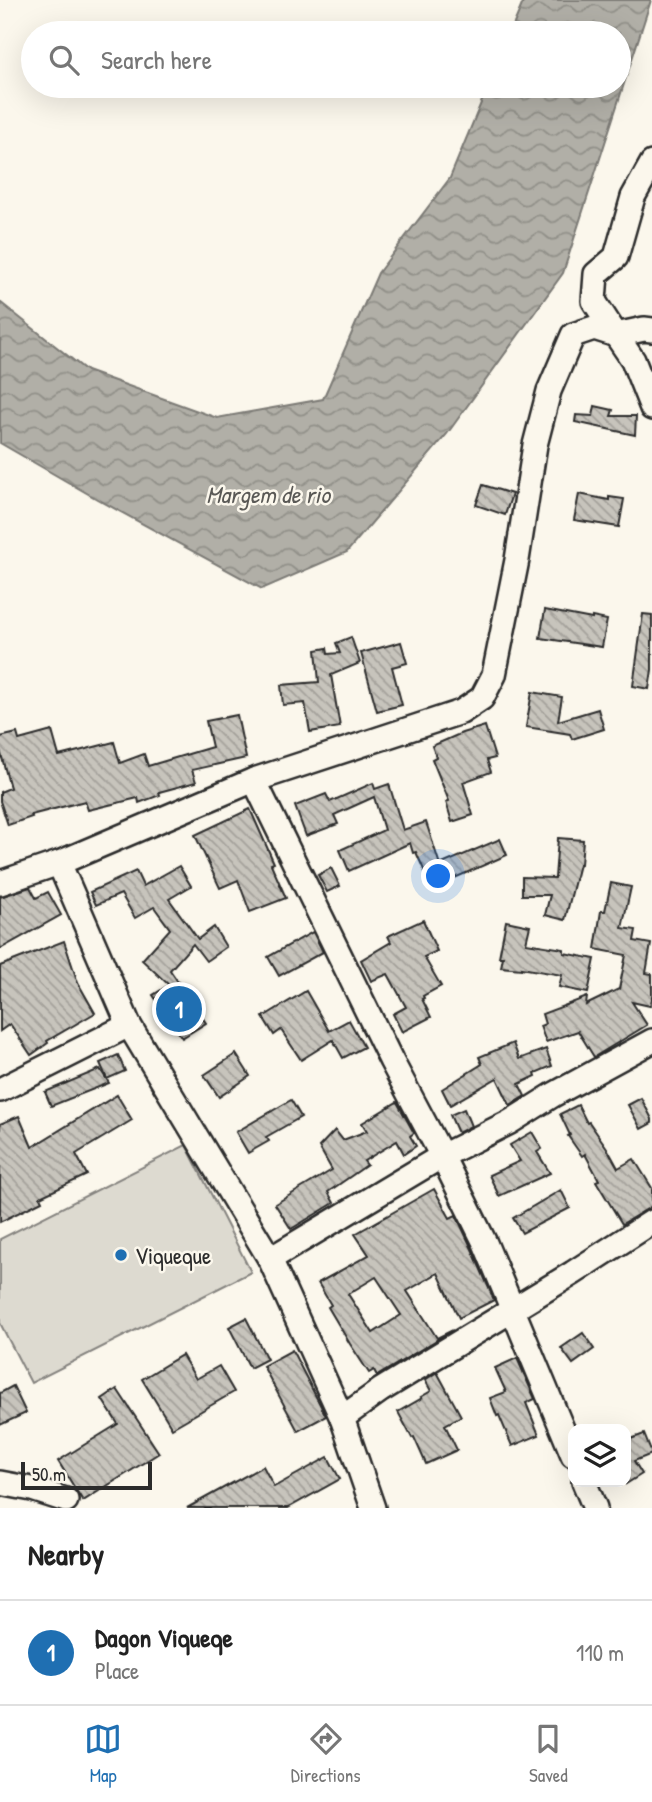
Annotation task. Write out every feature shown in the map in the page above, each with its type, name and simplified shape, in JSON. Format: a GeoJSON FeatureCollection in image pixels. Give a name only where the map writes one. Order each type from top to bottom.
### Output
{"type":"FeatureCollection","features":[{"type":"Feature","properties":{"kind":"street"},"geometry":{"type":"LineString","coordinates":[[652,163],[632,197],[616,257],[596,274],[594,301],[633,360],[652,408]]}},
{"type":"Feature","properties":{"kind":"street"},"geometry":{"type":"LineString","coordinates":[[0,883],[59,863],[254,780],[461,712],[482,698],[494,675],[517,560],[535,445],[549,391],[573,335],[594,328],[616,335],[652,330]]}},
{"type":"Feature","properties":{"kind":"street"},"geometry":{"type":"LineString","coordinates":[[254,780],[391,1060],[485,1243],[568,1443]]}},
{"type":"Feature","properties":{"kind":"street"},"geometry":{"type":"LineString","coordinates":[[59,863],[129,1025],[270,1259],[342,1418],[373,1508]]}},
{"type":"Feature","properties":{"kind":"street"},"geometry":{"type":"LineString","coordinates":[[0,1090],[129,1025]]}},
{"type":"Feature","properties":{"kind":"street"},"geometry":{"type":"LineString","coordinates":[[270,1259],[442,1156],[510,1122],[553,1095],[652,1041]]}},
{"type":"Feature","properties":{"kind":"street"},"geometry":{"type":"LineString","coordinates":[[342,1418],[381,1390],[652,1222]]}},
{"type":"Feature","properties":{"kind":"street"},"geometry":{"type":"LineString","coordinates":[[0,1483],[32,1489],[66,1500]]}},
{"type":"Feature","properties":{"kind":"street"},"geometry":{"type":"LineString","coordinates":[[586,1487],[595,1508]]}},
{"type":"Feature","properties":{"kind":"shaded area","name":"Viqueque"},"geometry":{"type":"Polygon","coordinates":[[[186,1145],[251,1272],[31,1383],[0,1323],[0,1239],[186,1145]]]}},
{"type":"Feature","properties":{"kind":"water","name":"Margem de rio"},"geometry":{"type":"Polygon","coordinates":[[[524,0],[651,0],[631,62],[631,21],[515,21],[524,0]]]}},
{"type":"Feature","properties":{"kind":"water","name":"Margem de rio"},"geometry":{"type":"Polygon","coordinates":[[[483,98],[619,98],[563,273],[447,434],[347,552],[262,589],[0,443],[0,302],[87,371],[217,418],[323,399],[378,273],[450,178],[483,98]]]}},
{"type":"Feature","properties":{"kind":"building"},"geometry":{"type":"Polygon","coordinates":[[[595,406],[613,410],[611,416],[636,416],[635,435],[575,422],[576,415],[593,416],[595,406]]]}},
{"type":"Feature","properties":{"kind":"building"},"geometry":{"type":"Polygon","coordinates":[[[483,485],[512,494],[505,515],[476,505],[483,485]]]}},
{"type":"Feature","properties":{"kind":"building"},"geometry":{"type":"Polygon","coordinates":[[[579,494],[609,500],[609,497],[624,499],[619,527],[574,520],[579,494]]]}},
{"type":"Feature","properties":{"kind":"building"},"geometry":{"type":"Polygon","coordinates":[[[545,610],[607,620],[602,647],[540,638],[545,610]]]}},
{"type":"Feature","properties":{"kind":"building"},"geometry":{"type":"Polygon","coordinates":[[[643,614],[652,615],[652,670],[649,689],[633,686],[643,614]]]}},
{"type":"Feature","properties":{"kind":"building"},"geometry":{"type":"Polygon","coordinates":[[[351,637],[360,663],[331,675],[340,727],[310,732],[305,703],[283,705],[281,685],[319,682],[316,650],[327,648],[328,654],[340,653],[336,643],[351,637]]]}},
{"type":"Feature","properties":{"kind":"building"},"geometry":{"type":"Polygon","coordinates":[[[401,642],[407,663],[392,667],[402,705],[377,711],[361,653],[401,642]]]}},
{"type":"Feature","properties":{"kind":"building"},"geometry":{"type":"Polygon","coordinates":[[[532,692],[562,697],[558,721],[598,709],[604,729],[572,739],[570,734],[526,727],[532,692]]]}},
{"type":"Feature","properties":{"kind":"building"},"geometry":{"type":"Polygon","coordinates":[[[237,715],[246,758],[192,770],[196,782],[159,792],[160,795],[139,803],[138,798],[88,810],[85,801],[31,815],[32,817],[8,825],[0,801],[0,792],[10,788],[0,750],[0,737],[17,733],[19,740],[52,731],[59,756],[114,742],[120,763],[144,754],[148,766],[212,747],[206,721],[237,715]]]}},
{"type":"Feature","properties":{"kind":"building"},"geometry":{"type":"Polygon","coordinates":[[[485,726],[495,758],[487,760],[491,772],[463,782],[473,815],[452,822],[446,802],[449,801],[432,759],[436,757],[432,746],[485,726]]]}},
{"type":"Feature","properties":{"kind":"building"},"geometry":{"type":"Polygon","coordinates":[[[373,783],[375,789],[389,784],[403,830],[426,822],[440,865],[500,839],[507,855],[432,888],[410,843],[349,871],[340,850],[384,830],[374,797],[334,815],[338,824],[306,836],[295,806],[326,794],[330,802],[373,783]]]}},
{"type":"Feature","properties":{"kind":"building"},"geometry":{"type":"Polygon","coordinates":[[[250,809],[286,898],[250,912],[238,880],[220,888],[195,835],[250,809]]]}},
{"type":"Feature","properties":{"kind":"building"},"geometry":{"type":"Polygon","coordinates":[[[558,838],[583,840],[581,864],[565,920],[545,915],[550,895],[522,895],[522,877],[555,878],[558,838]]]}},
{"type":"Feature","properties":{"kind":"building"},"geometry":{"type":"Polygon","coordinates":[[[179,866],[191,886],[169,899],[198,939],[214,927],[226,947],[206,961],[193,944],[170,970],[206,1023],[182,1038],[153,995],[169,985],[142,960],[170,929],[154,907],[135,918],[121,894],[96,905],[90,892],[136,871],[143,886],[179,866]]]}},
{"type":"Feature","properties":{"kind":"building"},"geometry":{"type":"Polygon","coordinates":[[[331,868],[340,886],[327,892],[318,875],[331,868]]]}},
{"type":"Feature","properties":{"kind":"building"},"geometry":{"type":"Polygon","coordinates":[[[611,883],[631,887],[622,928],[636,930],[634,941],[651,944],[646,973],[652,974],[652,999],[650,1006],[632,1002],[647,1025],[594,1057],[578,1031],[546,1042],[540,1026],[545,1024],[542,1014],[587,997],[586,1005],[619,989],[626,955],[595,949],[601,911],[605,911],[611,883]]]}},
{"type":"Feature","properties":{"kind":"building"},"geometry":{"type":"Polygon","coordinates":[[[30,887],[36,898],[48,892],[61,915],[0,949],[0,897],[30,887]]]}},
{"type":"Feature","properties":{"kind":"building"},"geometry":{"type":"Polygon","coordinates":[[[423,920],[437,951],[424,957],[441,986],[422,999],[431,1017],[402,1032],[393,1014],[406,1007],[388,974],[371,981],[361,960],[391,942],[388,936],[423,920]]]}},
{"type":"Feature","properties":{"kind":"building"},"geometry":{"type":"Polygon","coordinates":[[[506,921],[530,926],[526,943],[564,949],[564,953],[595,959],[588,993],[559,987],[562,975],[501,967],[503,957],[499,957],[506,921]]]}},
{"type":"Feature","properties":{"kind":"building"},"geometry":{"type":"Polygon","coordinates":[[[313,932],[323,952],[279,976],[268,957],[313,932]]]}},
{"type":"Feature","properties":{"kind":"building"},"geometry":{"type":"Polygon","coordinates":[[[64,941],[78,983],[95,1013],[47,1041],[48,1043],[31,1055],[10,1024],[0,1031],[0,966],[64,941]]]}},
{"type":"Feature","properties":{"kind":"building"},"geometry":{"type":"Polygon","coordinates":[[[306,991],[329,1031],[349,1020],[364,1047],[343,1058],[333,1040],[301,1060],[281,1030],[274,1035],[263,1017],[306,991]]]}},
{"type":"Feature","properties":{"kind":"building"},"geometry":{"type":"Polygon","coordinates":[[[513,1043],[519,1059],[546,1049],[552,1066],[519,1084],[525,1096],[510,1105],[497,1078],[450,1105],[442,1089],[482,1064],[479,1057],[513,1043]]]}},
{"type":"Feature","properties":{"kind":"building"},"geometry":{"type":"Polygon","coordinates":[[[236,1054],[250,1076],[219,1097],[204,1075],[236,1054]]]}},
{"type":"Feature","properties":{"kind":"building"},"geometry":{"type":"Polygon","coordinates":[[[118,1055],[125,1071],[107,1079],[100,1063],[118,1055]]]}},
{"type":"Feature","properties":{"kind":"building"},"geometry":{"type":"Polygon","coordinates":[[[100,1069],[109,1083],[51,1106],[45,1092],[100,1069]]]}},
{"type":"Feature","properties":{"kind":"building"},"geometry":{"type":"Polygon","coordinates":[[[117,1095],[132,1120],[76,1154],[87,1175],[40,1197],[42,1201],[0,1222],[0,1124],[19,1116],[32,1147],[117,1095]]]}},
{"type":"Feature","properties":{"kind":"building"},"geometry":{"type":"Polygon","coordinates":[[[641,1098],[652,1123],[641,1129],[628,1105],[641,1098]]]}},
{"type":"Feature","properties":{"kind":"building"},"geometry":{"type":"Polygon","coordinates":[[[291,1100],[301,1117],[266,1137],[269,1141],[248,1153],[236,1132],[291,1100]]]}},
{"type":"Feature","properties":{"kind":"building"},"geometry":{"type":"Polygon","coordinates":[[[397,1102],[414,1133],[410,1136],[416,1146],[404,1154],[397,1141],[364,1161],[367,1165],[328,1192],[334,1203],[291,1229],[275,1204],[332,1170],[319,1147],[335,1130],[343,1140],[367,1131],[362,1123],[397,1102]]]}},
{"type":"Feature","properties":{"kind":"building"},"geometry":{"type":"Polygon","coordinates":[[[578,1105],[618,1168],[634,1159],[652,1188],[652,1206],[622,1224],[596,1181],[599,1180],[585,1154],[582,1156],[568,1136],[570,1135],[560,1114],[578,1105]]]}},
{"type":"Feature","properties":{"kind":"building"},"geometry":{"type":"Polygon","coordinates":[[[464,1109],[471,1126],[458,1133],[450,1115],[464,1109]]]}},
{"type":"Feature","properties":{"kind":"building"},"geometry":{"type":"Polygon","coordinates":[[[532,1132],[542,1149],[537,1152],[550,1173],[499,1196],[489,1175],[520,1161],[510,1145],[532,1132]]]}},
{"type":"Feature","properties":{"kind":"building"},"geometry":{"type":"Polygon","coordinates":[[[434,1189],[450,1218],[456,1215],[494,1300],[459,1318],[438,1273],[407,1291],[437,1338],[453,1330],[377,1376],[374,1370],[369,1373],[328,1307],[331,1305],[318,1283],[369,1255],[355,1234],[434,1189]],[[376,1277],[348,1294],[373,1333],[401,1315],[376,1277]]]}},
{"type":"Feature","properties":{"kind":"building"},"geometry":{"type":"Polygon","coordinates":[[[561,1190],[570,1208],[522,1233],[513,1218],[561,1190]]]}},
{"type":"Feature","properties":{"kind":"building"},"geometry":{"type":"Polygon","coordinates":[[[246,1318],[267,1359],[250,1368],[229,1327],[246,1318]]]}},
{"type":"Feature","properties":{"kind":"building"},"geometry":{"type":"Polygon","coordinates":[[[583,1333],[594,1349],[573,1364],[561,1348],[583,1333]]]}},
{"type":"Feature","properties":{"kind":"building"},"geometry":{"type":"Polygon","coordinates":[[[292,1350],[326,1416],[298,1431],[263,1366],[292,1350]]]}},
{"type":"Feature","properties":{"kind":"building"},"geometry":{"type":"Polygon","coordinates":[[[182,1355],[196,1379],[219,1366],[234,1392],[172,1428],[142,1379],[182,1355]]]}},
{"type":"Feature","properties":{"kind":"building"},"geometry":{"type":"Polygon","coordinates":[[[517,1358],[535,1399],[526,1403],[539,1435],[512,1446],[490,1398],[506,1392],[495,1368],[517,1358]]]}},
{"type":"Feature","properties":{"kind":"building"},"geometry":{"type":"Polygon","coordinates":[[[437,1372],[461,1416],[445,1425],[457,1450],[426,1464],[414,1437],[412,1438],[398,1412],[431,1391],[425,1380],[437,1372]]]}},
{"type":"Feature","properties":{"kind":"building"},"geometry":{"type":"Polygon","coordinates":[[[13,1386],[26,1413],[0,1425],[0,1393],[13,1386]]]}},
{"type":"Feature","properties":{"kind":"building"},"geometry":{"type":"Polygon","coordinates":[[[117,1389],[159,1453],[83,1501],[58,1461],[118,1424],[102,1399],[117,1389]]]}},
{"type":"Feature","properties":{"kind":"building"},"geometry":{"type":"Polygon","coordinates":[[[644,1434],[652,1454],[634,1461],[642,1474],[631,1481],[631,1439],[644,1434]]]}},
{"type":"Feature","properties":{"kind":"building"},"geometry":{"type":"Polygon","coordinates":[[[328,1457],[340,1479],[288,1508],[187,1508],[263,1466],[274,1487],[328,1457]]]}},
{"type":"Feature","properties":{"kind":"place","name":"Dagon Viqueqe"},"geometry":{"type":"Point","coordinates":[179,1009]}},
{"type":"Feature","properties":{"kind":"place","name":"Viqueque"},"geometry":{"type":"Point","coordinates":[121,1255]}}]}
